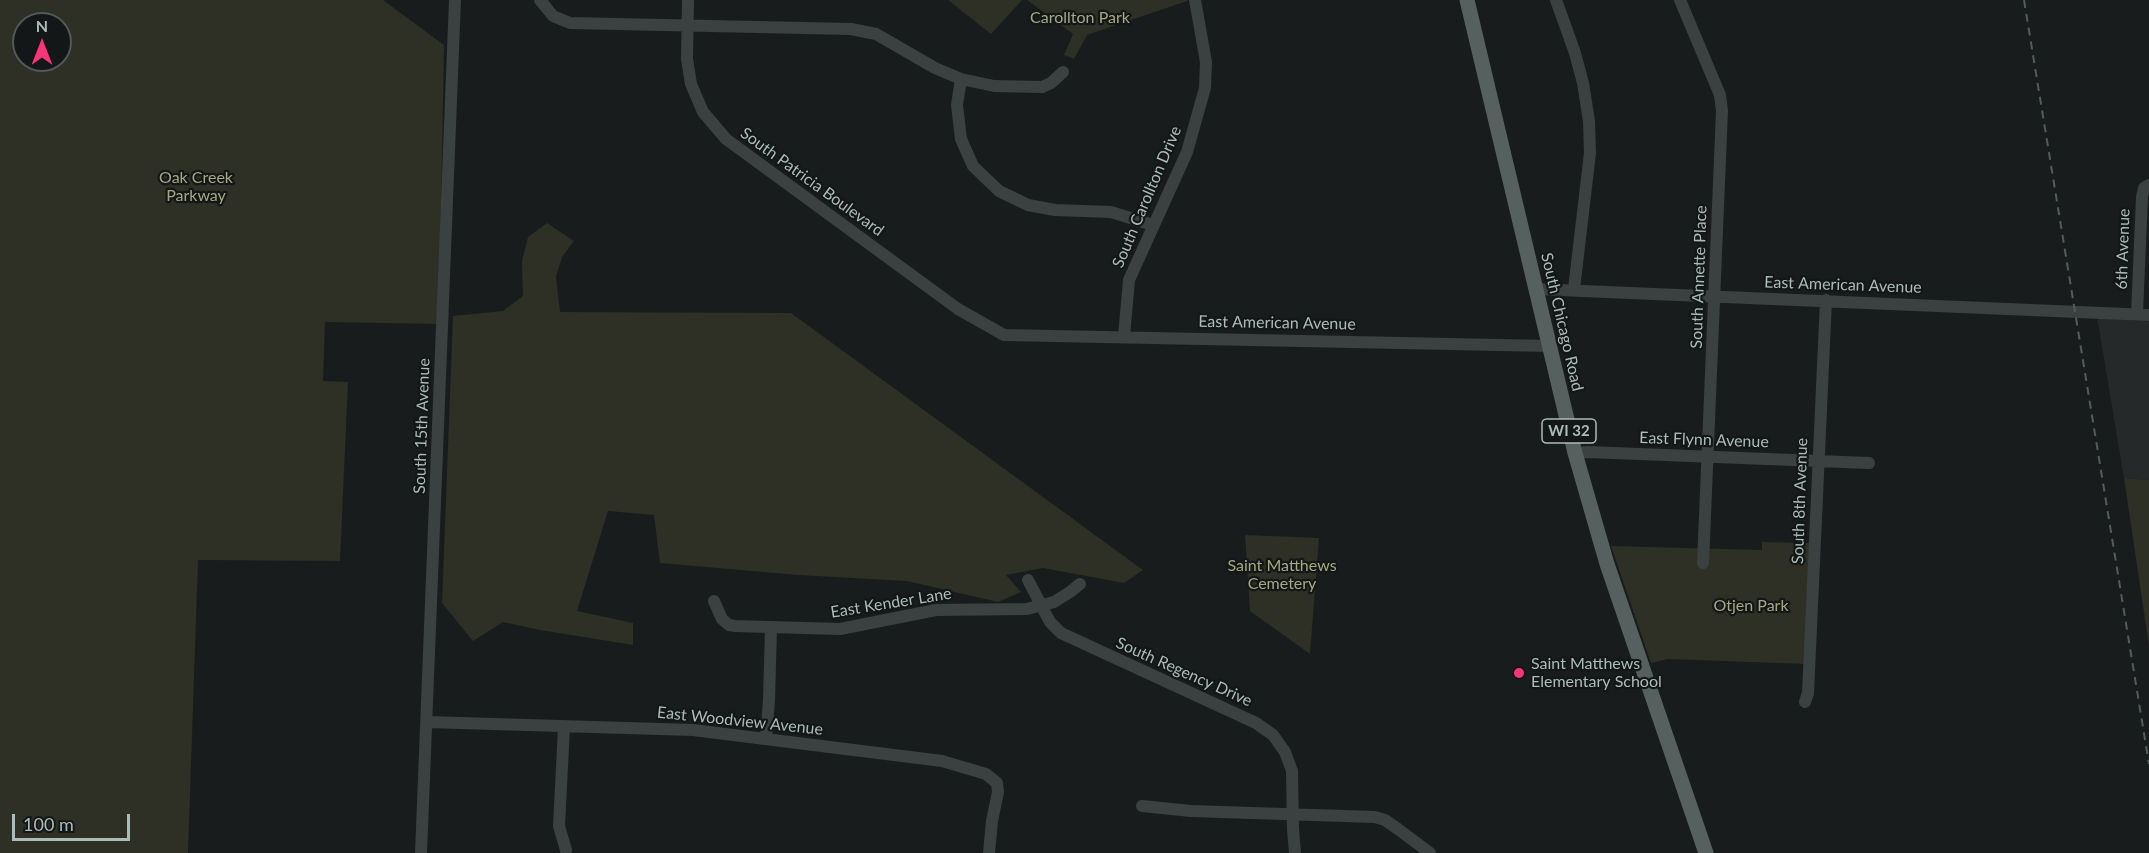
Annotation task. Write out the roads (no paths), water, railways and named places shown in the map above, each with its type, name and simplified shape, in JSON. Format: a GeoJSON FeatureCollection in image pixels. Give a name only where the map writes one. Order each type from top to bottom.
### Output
{"type":"FeatureCollection","features":[{"type":"Feature","properties":{"kind":"main road","name":"South Chicago Road"},"geometry":{"type":"LineString","coordinates":[[1467,0],[1575,453],[1607,564],[1706,853]]}},
{"type":"Feature","properties":{"kind":"street","name":"South 15th Avenue"},"geometry":{"type":"LineString","coordinates":[[421,853],[455,0]]}},
{"type":"Feature","properties":{"kind":"street","name":"South Patricia Boulevard"},"geometry":{"type":"LineString","coordinates":[[688,0],[687,58],[691,84],[703,112],[726,139],[958,309],[1004,335]]}},
{"type":"Feature","properties":{"kind":"street","name":"South Carollton Drive"},"geometry":{"type":"LineString","coordinates":[[1124,336],[1129,280],[1187,152],[1204,88],[1206,62],[1195,0]]}},
{"type":"Feature","properties":{"kind":"street"},"geometry":{"type":"LineString","coordinates":[[1556,0],[1575,53],[1589,121],[1590,153],[1574,289]]}},
{"type":"Feature","properties":{"kind":"street","name":"South Annette Place"},"geometry":{"type":"LineString","coordinates":[[1680,0],[1720,95],[1722,111],[1703,563]]}},
{"type":"Feature","properties":{"kind":"street"},"geometry":{"type":"LineString","coordinates":[[541,2],[553,16],[570,23],[851,29],[876,34],[935,68],[961,79],[994,86],[1042,87],[1051,83],[1063,72]]}},
{"type":"Feature","properties":{"kind":"street"},"geometry":{"type":"LineString","coordinates":[[961,79],[957,105],[961,140],[973,166],[999,190],[1028,205],[1054,210],[1111,212],[1153,225]]}},
{"type":"Feature","properties":{"kind":"street","name":"6th Avenue"},"geometry":{"type":"LineString","coordinates":[[2143,314],[2142,197],[2147,185]]}},
{"type":"Feature","properties":{"kind":"street","name":"East American Avenue"},"geometry":{"type":"LineString","coordinates":[[1536,289],[2143,314]]}},
{"type":"Feature","properties":{"kind":"street","name":"South 8th Avenue"},"geometry":{"type":"LineString","coordinates":[[1805,702],[1808,693],[1826,300]]}},
{"type":"Feature","properties":{"kind":"street","name":"East American Avenue"},"geometry":{"type":"LineString","coordinates":[[1004,335],[1549,346]]}},
{"type":"Feature","properties":{"kind":"street","name":"East Flynn Avenue"},"geometry":{"type":"LineString","coordinates":[[1575,453],[1869,463]]}},
{"type":"Feature","properties":{"kind":"street","name":"South Regency Drive"},"geometry":{"type":"LineString","coordinates":[[1028,580],[1040,606],[1055,628],[1076,641],[1268,730],[1280,742],[1291,765],[1295,853]]}},
{"type":"Feature","properties":{"kind":"street","name":"East Kender Lane"},"geometry":{"type":"LineString","coordinates":[[714,601],[722,619],[729,625],[840,629],[926,611],[1017,610],[1040,606],[1061,598],[1080,584]]}},
{"type":"Feature","properties":{"kind":"street"},"geometry":{"type":"LineString","coordinates":[[766,739],[770,700],[771,628]]}},
{"type":"Feature","properties":{"kind":"street","name":"East Woodview Avenue"},"geometry":{"type":"LineString","coordinates":[[427,722],[693,730],[942,761],[991,776],[997,783],[998,792],[989,853]]}},
{"type":"Feature","properties":{"kind":"street"},"geometry":{"type":"LineString","coordinates":[[564,727],[559,826],[566,850]]}},
{"type":"Feature","properties":{"kind":"street"},"geometry":{"type":"LineString","coordinates":[[1142,806],[1191,811],[1375,817],[1385,820],[1430,853]]}},
{"type":"Feature","properties":{"kind":"railway"},"geometry":{"type":"LineString","coordinates":[[2024,0],[2149,764]]}},
{"type":"Feature","properties":{"kind":"place","name":"Saint Matthews Elementary School"},"geometry":{"type":"Point","coordinates":[1519,673]}},
{"type":"Feature","properties":{"kind":"park label","name":"Carollton Park"},"geometry":{"type":"Point","coordinates":[1080,18]}},
{"type":"Feature","properties":{"kind":"park label","name":"Oak Creek Parkway"},"geometry":{"type":"Point","coordinates":[196,187]}},
{"type":"Feature","properties":{"kind":"park label","name":"Saint Matthews Cemetery"},"geometry":{"type":"Point","coordinates":[1282,575]}},
{"type":"Feature","properties":{"kind":"park label","name":"Otjen Park"},"geometry":{"type":"Point","coordinates":[1751,606]}}]}
